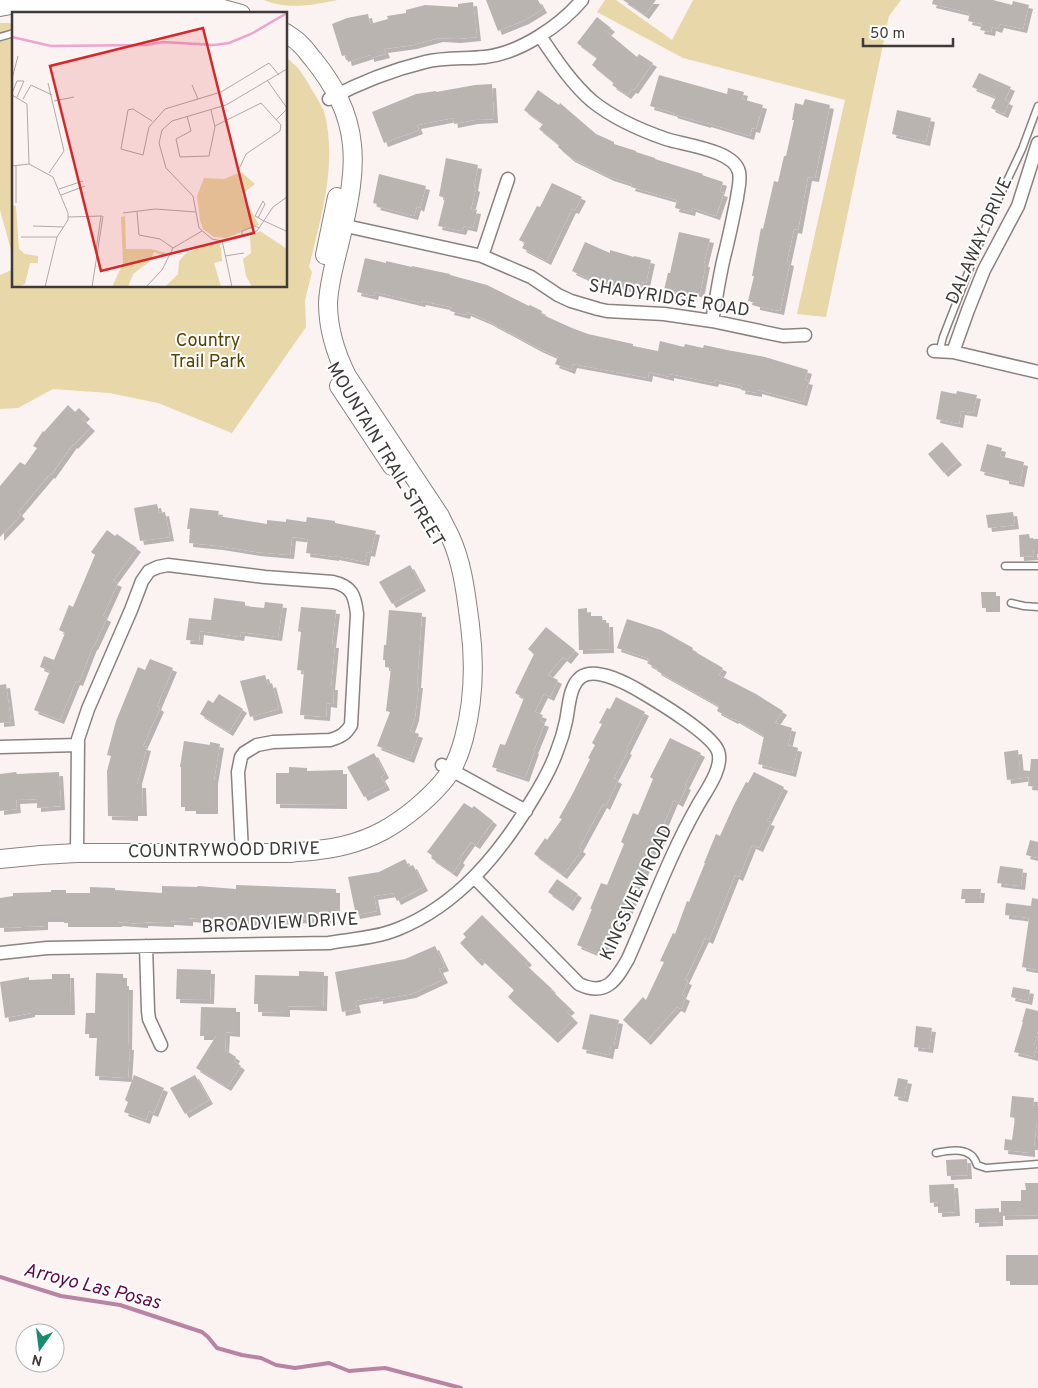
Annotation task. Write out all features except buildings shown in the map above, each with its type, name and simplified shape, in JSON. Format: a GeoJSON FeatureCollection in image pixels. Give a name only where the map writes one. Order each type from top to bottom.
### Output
{"type":"FeatureCollection","features":[{"type":"Feature","properties":{"kind":"street"},"geometry":{"type":"LineString","coordinates":[[0,2],[6,0]]}},
{"type":"Feature","properties":{"kind":"street"},"geometry":{"type":"LineString","coordinates":[[333,96],[395,70],[426,62],[487,57],[527,43],[563,20],[582,0]]}},
{"type":"Feature","properties":{"kind":"street"},"geometry":{"type":"LineString","coordinates":[[218,2],[237,12]]}},
{"type":"Feature","properties":{"kind":"street"},"geometry":{"type":"LineString","coordinates":[[0,7],[11,5],[84,6],[218,2],[252,12]]}},
{"type":"Feature","properties":{"kind":"street","name":"MOUNTAIN TRAIL STREET"},"geometry":{"type":"LineString","coordinates":[[288,34],[302,45],[322,70],[333,96],[347,118],[352,145],[352,175],[338,225],[328,301],[332,333],[338,358],[347,376],[440,516],[450,537],[463,578],[472,639],[474,674],[467,728],[459,754],[447,767]]}},
{"type":"Feature","properties":{"kind":"street"},"geometry":{"type":"LineString","coordinates":[[540,36],[581,90],[609,113],[638,128],[666,139],[721,154],[729,158],[738,169],[740,179],[734,217],[712,321]]}},
{"type":"Feature","properties":{"kind":"street","name":"MOUNTAIN TRAIL STREET"},"geometry":{"type":"LineString","coordinates":[[288,44],[310,66],[324,88],[333,96]]}},
{"type":"Feature","properties":{"kind":"street","name":"DALAWAY DRIVE"},"geometry":{"type":"LineString","coordinates":[[943,352],[968,310],[984,270],[1018,206],[1038,143]]}},
{"type":"Feature","properties":{"kind":"street"},"geometry":{"type":"LineString","coordinates":[[482,256],[508,179]]}},
{"type":"Feature","properties":{"kind":"street","name":"SHADYRIDGE ROAD"},"geometry":{"type":"LineString","coordinates":[[338,225],[482,256],[531,277],[565,298],[598,309],[664,314],[712,321],[783,336],[805,336]]}},
{"type":"Feature","properties":{"kind":"street"},"geometry":{"type":"LineString","coordinates":[[943,352],[1038,372]]}},
{"type":"Feature","properties":{"kind":"street"},"geometry":{"type":"LineString","coordinates":[[77,848],[78,739],[88,709],[142,581],[149,570],[158,566],[168,565],[265,577],[344,584],[356,603],[357,614],[350,725],[347,732],[339,738],[330,740],[273,742],[257,745],[244,753],[239,762],[238,772],[242,847]]}},
{"type":"Feature","properties":{"kind":"street","name":"BROADVIEW DRIVE"},"geometry":{"type":"LineString","coordinates":[[0,953],[47,948],[329,943],[373,936],[397,929],[424,917],[452,897],[474,877],[502,845],[526,811],[551,767],[566,722],[572,692],[579,679],[585,675],[593,673],[602,674],[615,679],[667,708],[707,738],[718,751],[719,758]]}},
{"type":"Feature","properties":{"kind":"street"},"geometry":{"type":"LineString","coordinates":[[0,747],[78,745]]}},
{"type":"Feature","properties":{"kind":"street","name":"KINGSVIEW ROAD"},"geometry":{"type":"LineString","coordinates":[[474,877],[579,984],[587,988],[602,989],[608,986],[628,959],[669,863],[716,773],[719,758]]}},
{"type":"Feature","properties":{"kind":"street"},"geometry":{"type":"LineString","coordinates":[[447,767],[526,811]]}},
{"type":"Feature","properties":{"kind":"street","name":"COUNTRYWOOD DRIVE"},"geometry":{"type":"LineString","coordinates":[[0,849],[40,845],[77,848],[242,847],[290,853],[323,850],[366,839],[399,822],[444,781],[447,767]]}},
{"type":"Feature","properties":{"kind":"street","name":"COUNTRYWOOD DRIVE"},"geometry":{"type":"LineString","coordinates":[[0,859],[41,855],[77,848]]}},
{"type":"Feature","properties":{"kind":"street"},"geometry":{"type":"LineString","coordinates":[[146,946],[149,1019],[161,1045]]}},
{"type":"Feature","properties":{"kind":"lane"},"geometry":{"type":"LineString","coordinates":[[943,352],[941,345],[943,337],[990,219],[1022,149],[1038,106]]}},
{"type":"Feature","properties":{"kind":"lane"},"geometry":{"type":"LineString","coordinates":[[1005,566],[1038,566]]}},
{"type":"Feature","properties":{"kind":"lane"},"geometry":{"type":"LineString","coordinates":[[1011,603],[1038,607]]}},
{"type":"Feature","properties":{"kind":"lane"},"geometry":{"type":"LineString","coordinates":[[936,1153],[952,1149],[966,1152],[976,1160],[977,1165],[986,1168],[1038,1164]]}},
{"type":"Feature","properties":{"kind":"green space"},"geometry":{"type":"Polygon","coordinates":[[[264,0],[338,0],[291,6],[264,0]]]}},
{"type":"Feature","properties":{"kind":"green space"},"geometry":{"type":"Polygon","coordinates":[[[605,0],[616,0],[672,40],[693,0],[901,0],[889,16],[826,317],[797,314],[845,100],[683,58],[597,12],[605,0]]]}},
{"type":"Feature","properties":{"kind":"green space"},"geometry":{"type":"Polygon","coordinates":[[[0,23],[12,23],[12,254],[0,210],[0,23]]]}},
{"type":"Feature","properties":{"kind":"green space","name":"Country Trail Park"},"geometry":{"type":"Polygon","coordinates":[[[288,59],[298,68],[316,96],[324,111],[328,131],[329,170],[323,209],[309,267],[312,272],[305,300],[306,327],[232,433],[158,403],[109,393],[53,389],[18,408],[0,409],[0,275],[12,270],[12,288],[288,288],[288,59]]]}},
{"type":"Feature","properties":{"kind":"waterway","name":"Arroyo Las Posas"},"geometry":{"type":"LineString","coordinates":[[0,1277],[61,1296],[120,1305],[202,1332],[217,1348],[261,1358],[276,1365],[295,1368],[329,1363],[349,1371],[385,1368],[461,1388]]}}]}
